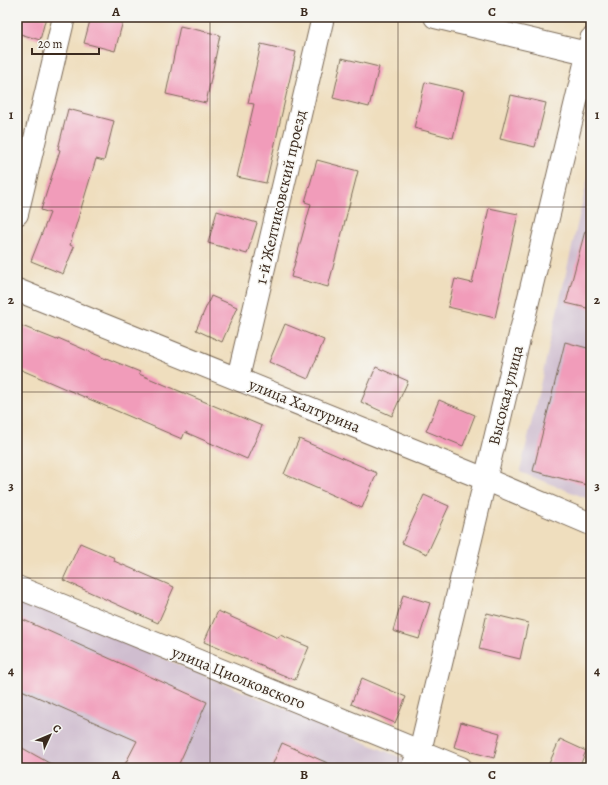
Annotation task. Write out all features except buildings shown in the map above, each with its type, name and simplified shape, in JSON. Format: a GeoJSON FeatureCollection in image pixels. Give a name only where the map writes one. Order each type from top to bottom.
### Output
{"type":"FeatureCollection","features":[{"type":"Feature","properties":{"kind":"street"},"geometry":{"type":"LineString","coordinates":[[17,214],[64,17]]}},
{"type":"Feature","properties":{"kind":"street","name":"1-й Желтиковский проезд"},"geometry":{"type":"LineString","coordinates":[[238,378],[323,17]]}},
{"type":"Feature","properties":{"kind":"street"},"geometry":{"type":"LineString","coordinates":[[435,17],[590,49]]}},
{"type":"Feature","properties":{"kind":"street","name":"Высокая улица"},"geometry":{"type":"LineString","coordinates":[[416,759],[590,49]]}},
{"type":"Feature","properties":{"kind":"street","name":"улица Халтурина"},"geometry":{"type":"LineString","coordinates":[[17,290],[238,378],[591,524]]}},
{"type":"Feature","properties":{"kind":"street","name":"улица Циолковского"},"geometry":{"type":"LineString","coordinates":[[17,587],[416,759],[461,768]]}},
{"type":"Feature","properties":{"kind":"shaded area"},"geometry":{"type":"Polygon","coordinates":[[[591,165],[591,500],[520,472],[591,165]]]}},
{"type":"Feature","properties":{"kind":"shaded area"},"geometry":{"type":"Polygon","coordinates":[[[17,597],[397,756],[424,768],[17,768],[17,597]]]}}]}
